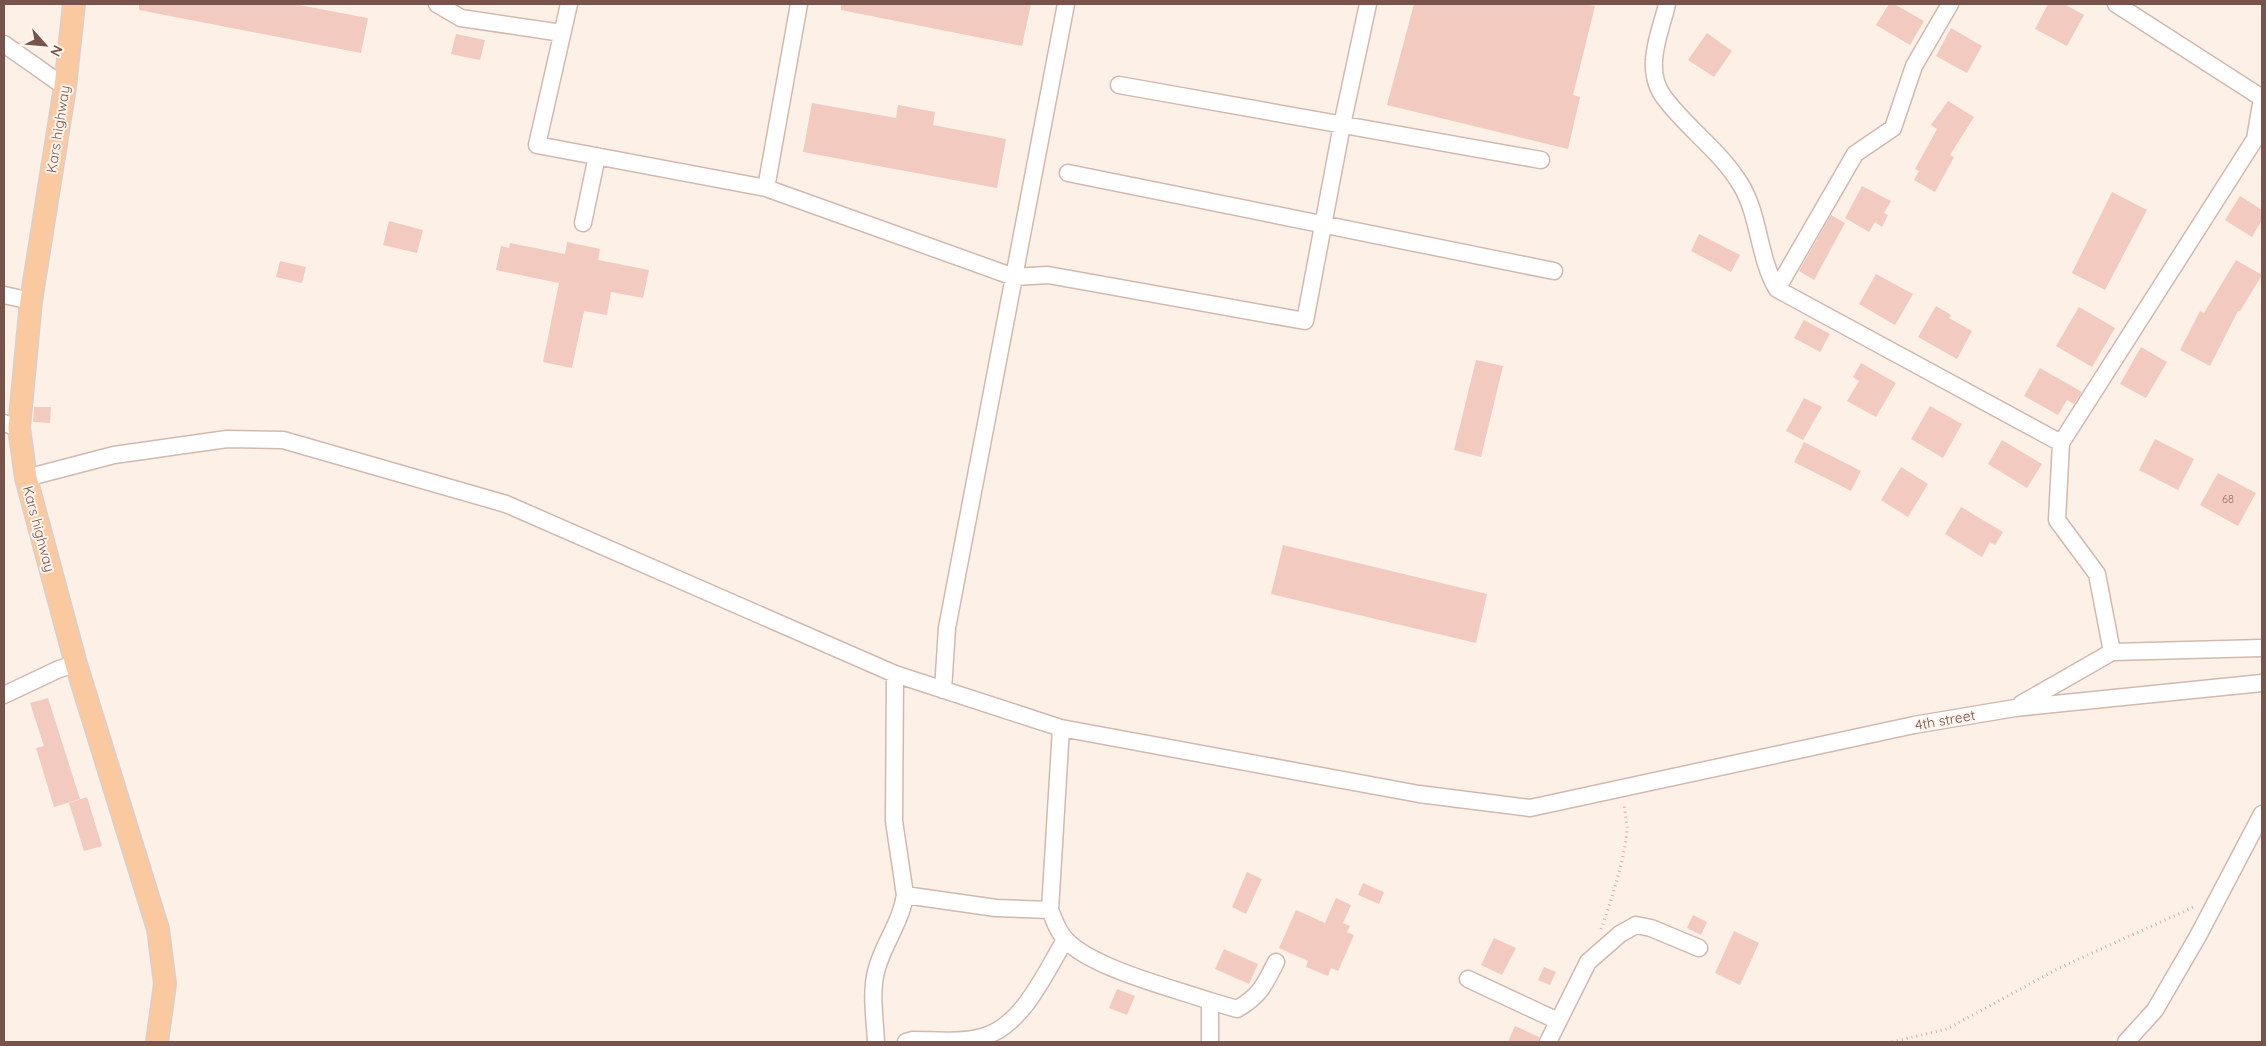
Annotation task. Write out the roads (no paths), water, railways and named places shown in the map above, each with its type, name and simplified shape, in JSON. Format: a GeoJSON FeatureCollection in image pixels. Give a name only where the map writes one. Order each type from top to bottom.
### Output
{"type":"FeatureCollection","features":[{"type":"Feature","properties":{"kind":"main road","name":"Kars highway"},"geometry":{"type":"LineString","coordinates":[[74,4],[65,87],[11,426],[76,664],[158,929],[165,984],[157,1042]]}},
{"type":"Feature","properties":{"kind":"street"},"geometry":{"type":"LineString","coordinates":[[437,4],[461,18],[562,33]]}},
{"type":"Feature","properties":{"kind":"street"},"geometry":{"type":"LineString","coordinates":[[568,4],[537,145],[766,188],[1014,277],[1048,275],[1305,321],[1342,125],[1368,4]]}},
{"type":"Feature","properties":{"kind":"street"},"geometry":{"type":"LineString","coordinates":[[766,188],[799,4]]}},
{"type":"Feature","properties":{"kind":"street"},"geometry":{"type":"LineString","coordinates":[[942,690],[947,628],[1066,4]]}},
{"type":"Feature","properties":{"kind":"street"},"geometry":{"type":"LineString","coordinates":[[1667,4],[1654,60],[1655,78],[1662,95],[1715,152],[1741,186],[1752,208],[1767,268],[1777,289],[2061,443]]}},
{"type":"Feature","properties":{"kind":"street"},"geometry":{"type":"LineString","coordinates":[[1777,289],[1855,154],[1893,128],[1914,66],[1950,4]]}},
{"type":"Feature","properties":{"kind":"street"},"geometry":{"type":"LineString","coordinates":[[2112,652],[2097,574],[2056,520],[2061,443],[2259,138],[2262,98],[2116,4]]}},
{"type":"Feature","properties":{"kind":"street"},"geometry":{"type":"LineString","coordinates":[[4,44],[65,87]]}},
{"type":"Feature","properties":{"kind":"street"},"geometry":{"type":"LineString","coordinates":[[1119,85],[1541,160]]}},
{"type":"Feature","properties":{"kind":"street"},"geometry":{"type":"LineString","coordinates":[[583,223],[596,156]]}},
{"type":"Feature","properties":{"kind":"street"},"geometry":{"type":"LineString","coordinates":[[1068,173],[1554,271]]}},
{"type":"Feature","properties":{"kind":"street"},"geometry":{"type":"LineString","coordinates":[[4,294],[31,301]]}},
{"type":"Feature","properties":{"kind":"street","name":"4th street"},"geometry":{"type":"LineString","coordinates":[[26,478],[114,454],[227,439],[283,440],[506,504],[895,674],[1060,728],[1419,794],[1530,808],[1914,725],[2015,708],[2262,683]]}},
{"type":"Feature","properties":{"kind":"street"},"geometry":{"type":"LineString","coordinates":[[2015,708],[2112,652],[2262,648]]}},
{"type":"Feature","properties":{"kind":"street"},"geometry":{"type":"LineString","coordinates":[[4,696],[59,669],[76,664]]}},
{"type":"Feature","properties":{"kind":"street"},"geometry":{"type":"LineString","coordinates":[[876,1042],[874,983],[876,970],[900,916],[905,895],[894,821],[895,674]]}},
{"type":"Feature","properties":{"kind":"street"},"geometry":{"type":"LineString","coordinates":[[1060,728],[1050,910],[1057,928],[1065,940],[1078,951],[1102,964],[1237,1009],[1248,1003],[1259,993],[1276,962]]}},
{"type":"Feature","properties":{"kind":"street"},"geometry":{"type":"LineString","coordinates":[[2126,1042],[2155,1010],[2262,814]]}},
{"type":"Feature","properties":{"kind":"street"},"geometry":{"type":"LineString","coordinates":[[905,895],[996,908],[1050,910]]}},
{"type":"Feature","properties":{"kind":"street"},"geometry":{"type":"LineString","coordinates":[[1548,1042],[1588,962],[1620,934],[1636,926],[1652,928],[1699,948]]}},
{"type":"Feature","properties":{"kind":"street"},"geometry":{"type":"LineString","coordinates":[[906,1042],[913,1040],[982,1038],[1006,1026],[1017,1016],[1065,940]]}},
{"type":"Feature","properties":{"kind":"street"},"geometry":{"type":"LineString","coordinates":[[1468,979],[1558,1021]]}},
{"type":"Feature","properties":{"kind":"street"},"geometry":{"type":"LineString","coordinates":[[1210,1001],[1210,1042]]}}]}
